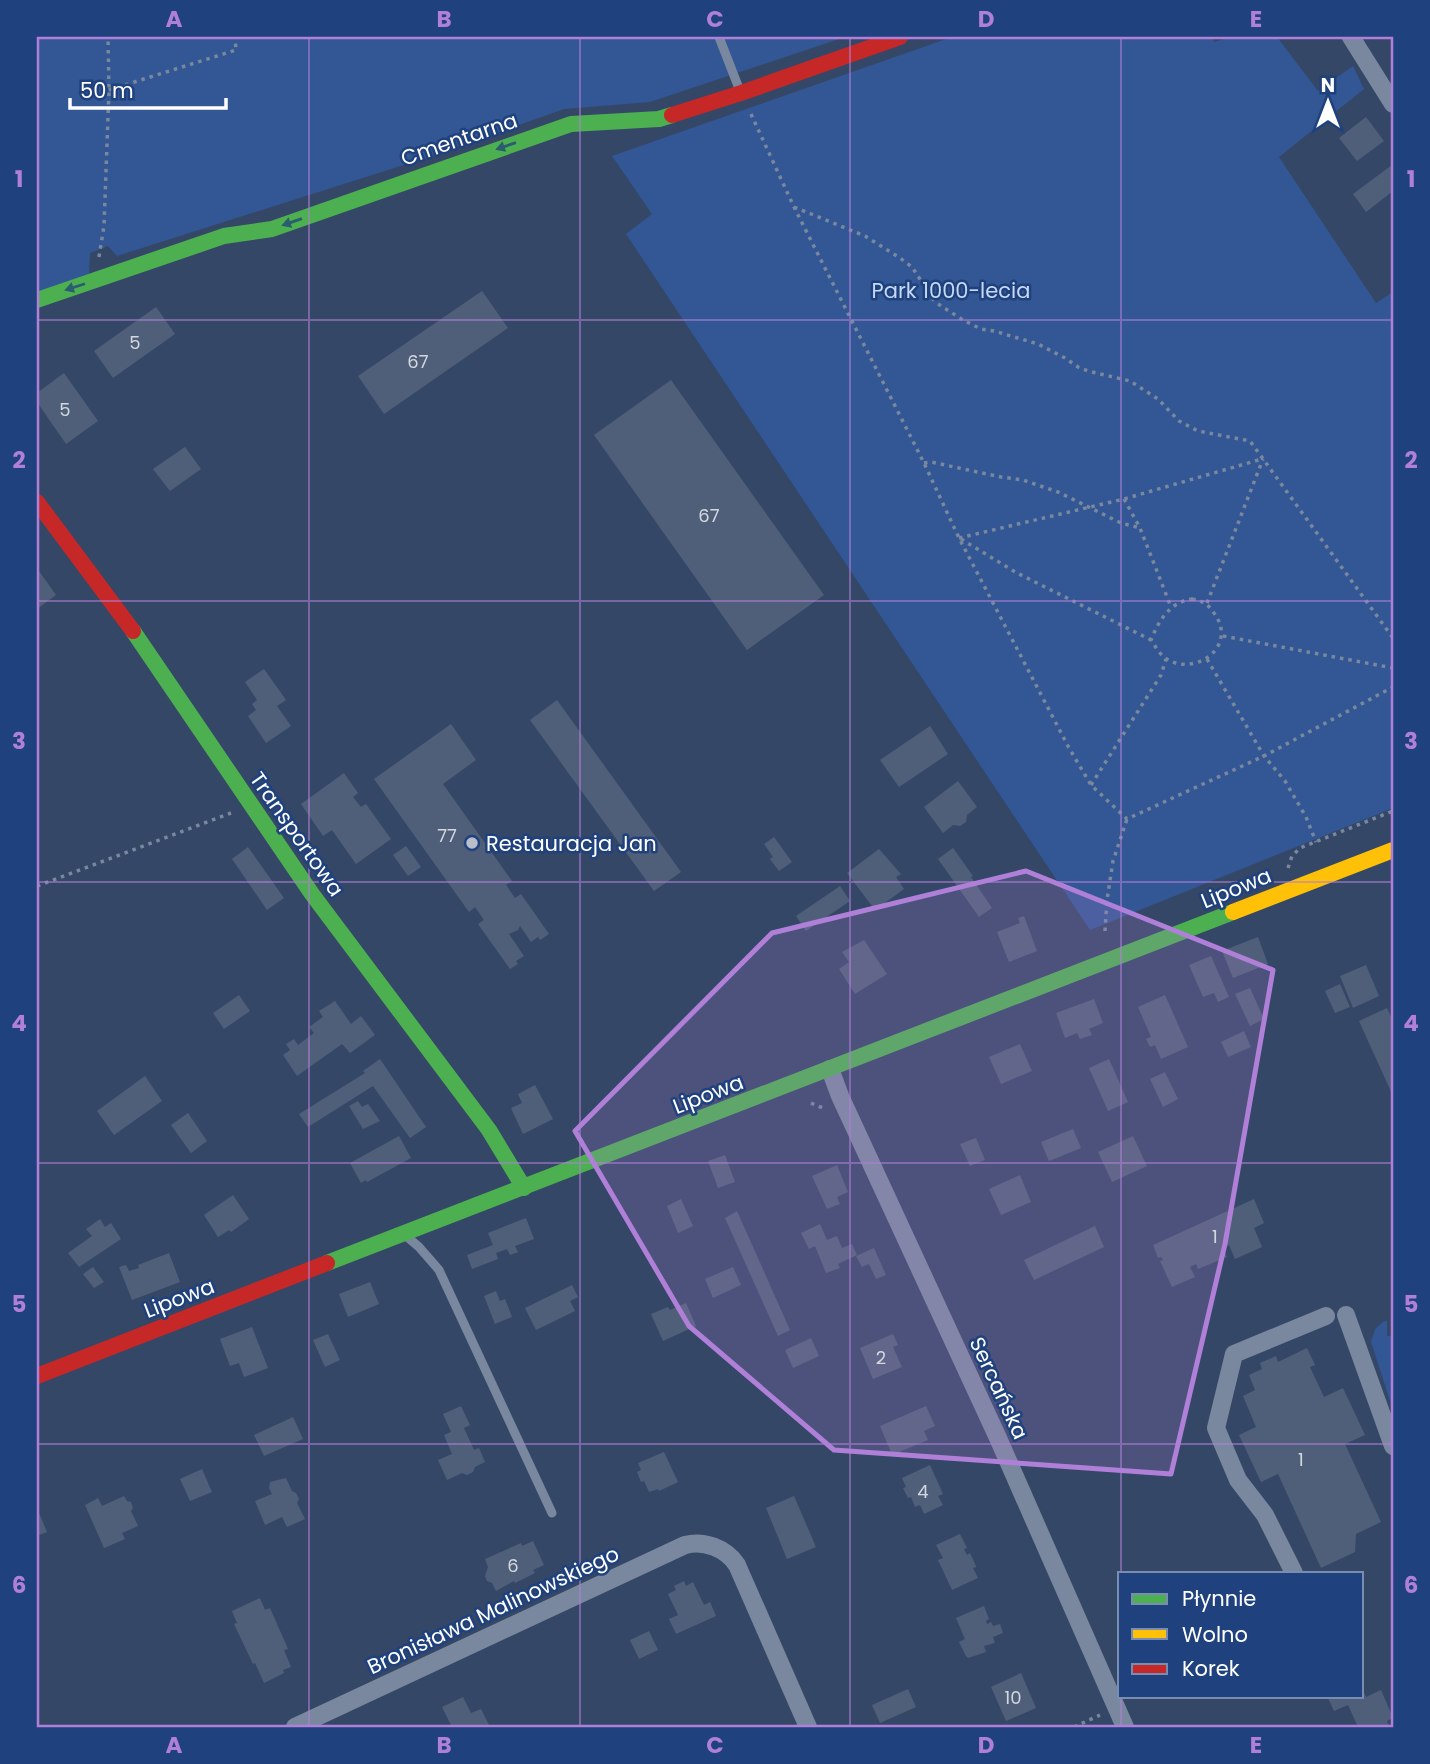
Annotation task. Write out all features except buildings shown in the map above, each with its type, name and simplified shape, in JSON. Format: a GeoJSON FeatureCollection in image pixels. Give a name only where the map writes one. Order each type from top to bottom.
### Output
{"type":"FeatureCollection","features":[{"type":"Feature","properties":{"kind":"street","name":"Cmentarna"},"geometry":{"type":"LineString","coordinates":[[37,300],[223,236],[272,229],[571,124],[659,119],[900,37]]}},
{"type":"Feature","properties":{"kind":"street"},"geometry":{"type":"LineString","coordinates":[[1351,37],[1393,104]]}},
{"type":"Feature","properties":{"kind":"street","name":"Transportowa"},"geometry":{"type":"LineString","coordinates":[[37,502],[124,619],[312,894],[489,1130],[524,1188]]}},
{"type":"Feature","properties":{"kind":"street","name":"Lipowa"},"geometry":{"type":"LineString","coordinates":[[37,1376],[1393,850]]}},
{"type":"Feature","properties":{"kind":"street","name":"Sercańska"},"geometry":{"type":"LineString","coordinates":[[830,1069],[1125,1727]]}},
{"type":"Feature","properties":{"kind":"street"},"geometry":{"type":"LineString","coordinates":[[1294,1572],[1265,1515],[1238,1480],[1216,1428],[1234,1354],[1326,1315]]}},
{"type":"Feature","properties":{"kind":"street"},"geometry":{"type":"LineString","coordinates":[[1346,1315],[1393,1446]]}},
{"type":"Feature","properties":{"kind":"street","name":"Bronisława Malinowskiego"},"geometry":{"type":"LineString","coordinates":[[295,1727],[685,1545],[701,1543],[724,1551],[740,1571],[808,1727]]}},
{"type":"Feature","properties":{"kind":"lane"},"geometry":{"type":"LineString","coordinates":[[719,37],[741,93]]}},
{"type":"Feature","properties":{"kind":"lane"},"geometry":{"type":"LineString","coordinates":[[404,1234],[439,1270],[552,1513]]}},
{"type":"Feature","properties":{"kind":"path"},"geometry":{"type":"LineString","coordinates":[[98,280],[99,249],[104,226],[109,90],[108,37]]}},
{"type":"Feature","properties":{"kind":"path"},"geometry":{"type":"LineString","coordinates":[[109,90],[236,50],[235,37]]}},
{"type":"Feature","properties":{"kind":"path"},"geometry":{"type":"LineString","coordinates":[[741,93],[794,207],[924,463],[959,538],[1069,748],[1091,785],[1127,819]]}},
{"type":"Feature","properties":{"kind":"path"},"geometry":{"type":"LineString","coordinates":[[794,207],[865,236],[900,258],[912,267],[935,302],[981,330],[994,331],[1038,344],[1078,367],[1130,381],[1158,399],[1184,425],[1204,433],[1250,441],[1393,638]]}},
{"type":"Feature","properties":{"kind":"path"},"geometry":{"type":"LineString","coordinates":[[959,538],[1124,499],[1263,459]]}},
{"type":"Feature","properties":{"kind":"path"},"geometry":{"type":"LineString","coordinates":[[1207,603],[1263,459]]}},
{"type":"Feature","properties":{"kind":"path"},"geometry":{"type":"LineString","coordinates":[[924,463],[931,462],[1023,480],[1058,492],[1121,523],[1140,528]]}},
{"type":"Feature","properties":{"kind":"path"},"geometry":{"type":"LineString","coordinates":[[1124,499],[1140,528],[1171,607]]}},
{"type":"Feature","properties":{"kind":"path"},"geometry":{"type":"LineString","coordinates":[[959,538],[1017,573],[1151,640],[1166,659],[1177,663],[1191,664],[1208,659],[1223,636],[1222,623],[1207,603],[1186,600],[1171,607],[1159,622],[1151,640]]}},
{"type":"Feature","properties":{"kind":"path"},"geometry":{"type":"LineString","coordinates":[[1223,636],[1393,668]]}},
{"type":"Feature","properties":{"kind":"path"},"geometry":{"type":"LineString","coordinates":[[1091,785],[1161,675],[1166,659]]}},
{"type":"Feature","properties":{"kind":"path"},"geometry":{"type":"LineString","coordinates":[[1208,659],[1264,756],[1285,781],[1307,817],[1317,842]]}},
{"type":"Feature","properties":{"kind":"path"},"geometry":{"type":"LineString","coordinates":[[1105,930],[1114,861],[1127,819],[1264,756],[1393,687]]}},
{"type":"Feature","properties":{"kind":"path"},"geometry":{"type":"LineString","coordinates":[[37,886],[252,806]]}},
{"type":"Feature","properties":{"kind":"path"},"geometry":{"type":"LineString","coordinates":[[1073,1727],[1100,1715]]}},
{"type":"Feature","properties":{"kind":"highlighted area"},"geometry":{"type":"Polygon","coordinates":[[[1026,871],[1273,970],[1225,1244],[1171,1474],[834,1450],[689,1326],[575,1131],[772,933],[1026,871]]]}},
{"type":"Feature","properties":{"kind":"green space"},"geometry":{"type":"Polygon","coordinates":[[[37,37],[845,37],[650,102],[564,109],[432,156],[117,256],[108,246],[90,253],[89,274],[37,292],[37,37]]]}},
{"type":"Feature","properties":{"kind":"green space","name":"Park 1000-lecia"},"geometry":{"type":"Polygon","coordinates":[[[952,37],[1212,37],[1214,42],[1231,37],[1277,37],[1318,91],[1353,66],[1364,89],[1279,157],[1376,303],[1393,292],[1393,808],[1090,930],[626,234],[652,214],[612,156],[952,37]]]}},
{"type":"Feature","properties":{"kind":"green space"},"geometry":{"type":"Polygon","coordinates":[[[1387,1321],[1387,1336],[1393,1336],[1393,1410],[1371,1342],[1375,1329],[1387,1321]]]}},
{"type":"Feature","properties":{"kind":"traffic: fast"},"geometry":{"type":"LineString","coordinates":[[37,300],[224,236],[272,229],[571,124],[659,119],[672,115]]}},
{"type":"Feature","properties":{"kind":"traffic: fast"},"geometry":{"type":"LineString","coordinates":[[133,631],[312,894],[489,1130],[524,1188]]}},
{"type":"Feature","properties":{"kind":"traffic: fast"},"geometry":{"type":"LineString","coordinates":[[327,1263],[1233,912]]}},
{"type":"Feature","properties":{"kind":"traffic: slow"},"geometry":{"type":"LineString","coordinates":[[1233,912],[1393,850]]}},
{"type":"Feature","properties":{"kind":"traffic: jam"},"geometry":{"type":"LineString","coordinates":[[672,115],[900,37]]}},
{"type":"Feature","properties":{"kind":"traffic: jam"},"geometry":{"type":"LineString","coordinates":[[37,502],[133,631]]}},
{"type":"Feature","properties":{"kind":"traffic: jam"},"geometry":{"type":"LineString","coordinates":[[37,1376],[327,1263]]}},
{"type":"Feature","properties":{"kind":"place","name":"Restauracja Jan"},"geometry":{"type":"Point","coordinates":[472,843]}}]}
